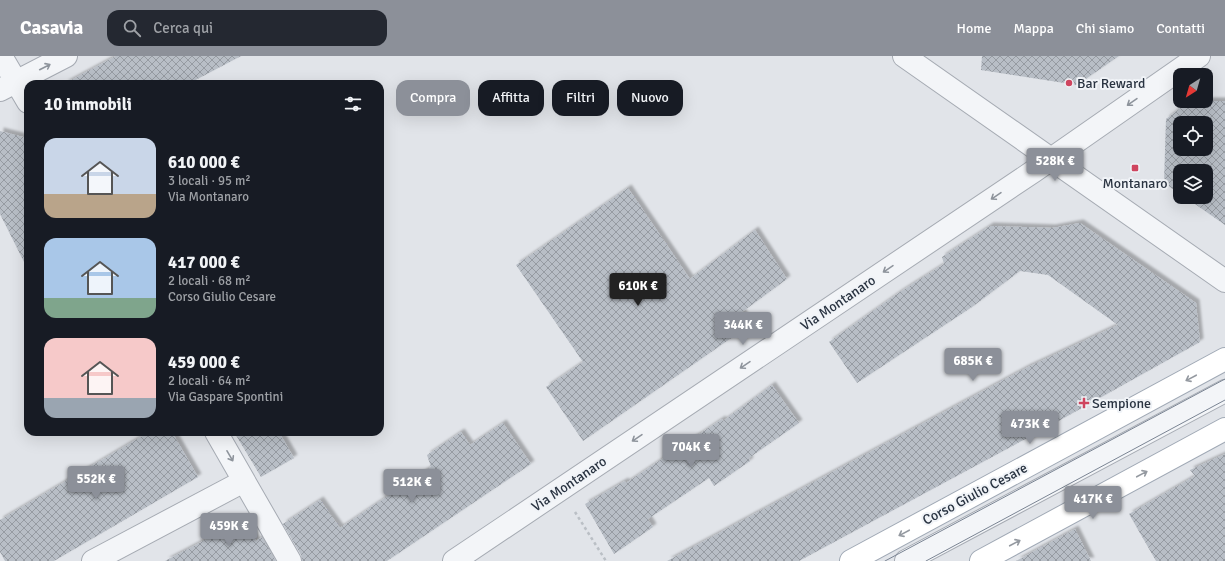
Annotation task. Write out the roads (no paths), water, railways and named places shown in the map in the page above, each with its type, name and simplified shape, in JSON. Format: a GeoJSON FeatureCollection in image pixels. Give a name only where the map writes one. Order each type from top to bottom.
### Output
{"type":"FeatureCollection","features":[{"type":"Feature","properties":{"kind":"main road","name":"Corso Giulio Cesare"},"geometry":{"type":"LineString","coordinates":[[851,561],[1225,359]]}},
{"type":"Feature","properties":{"kind":"main road"},"geometry":{"type":"LineString","coordinates":[[981,561],[1225,430]]}},
{"type":"Feature","properties":{"kind":"street"},"geometry":{"type":"LineString","coordinates":[[1,56],[8,86],[24,99]]}},
{"type":"Feature","properties":{"kind":"street"},"geometry":{"type":"LineString","coordinates":[[8,86],[66,56]]}},
{"type":"Feature","properties":{"kind":"street"},"geometry":{"type":"LineString","coordinates":[[904,56],[1225,281]]}},
{"type":"Feature","properties":{"kind":"street","name":"Via Montanaro"},"geometry":{"type":"LineString","coordinates":[[454,561],[1051,159],[1199,56]]}},
{"type":"Feature","properties":{"kind":"street","name":"Corso Giulio Cesare"},"geometry":{"type":"LineString","coordinates":[[906,561],[1225,391]]}},
{"type":"Feature","properties":{"kind":"street"},"geometry":{"type":"LineString","coordinates":[[218,436],[290,561]]}},
{"type":"Feature","properties":{"kind":"street"},"geometry":{"type":"LineString","coordinates":[[93,561],[244,481]]}},
{"type":"Feature","properties":{"kind":"tram line"},"geometry":{"type":"LineString","coordinates":[[885,561],[1225,379]]}},
{"type":"Feature","properties":{"kind":"tram line"},"geometry":{"type":"LineString","coordinates":[[926,561],[1225,400]]}},
{"type":"Feature","properties":{"kind":"place","name":"Bar Reward"},"geometry":{"type":"Point","coordinates":[1069,83]}},
{"type":"Feature","properties":{"kind":"place","name":"Montanaro"},"geometry":{"type":"Point","coordinates":[1135,168]}},
{"type":"Feature","properties":{"kind":"place","name":"Sempione"},"geometry":{"type":"Point","coordinates":[1084,403]}}]}
